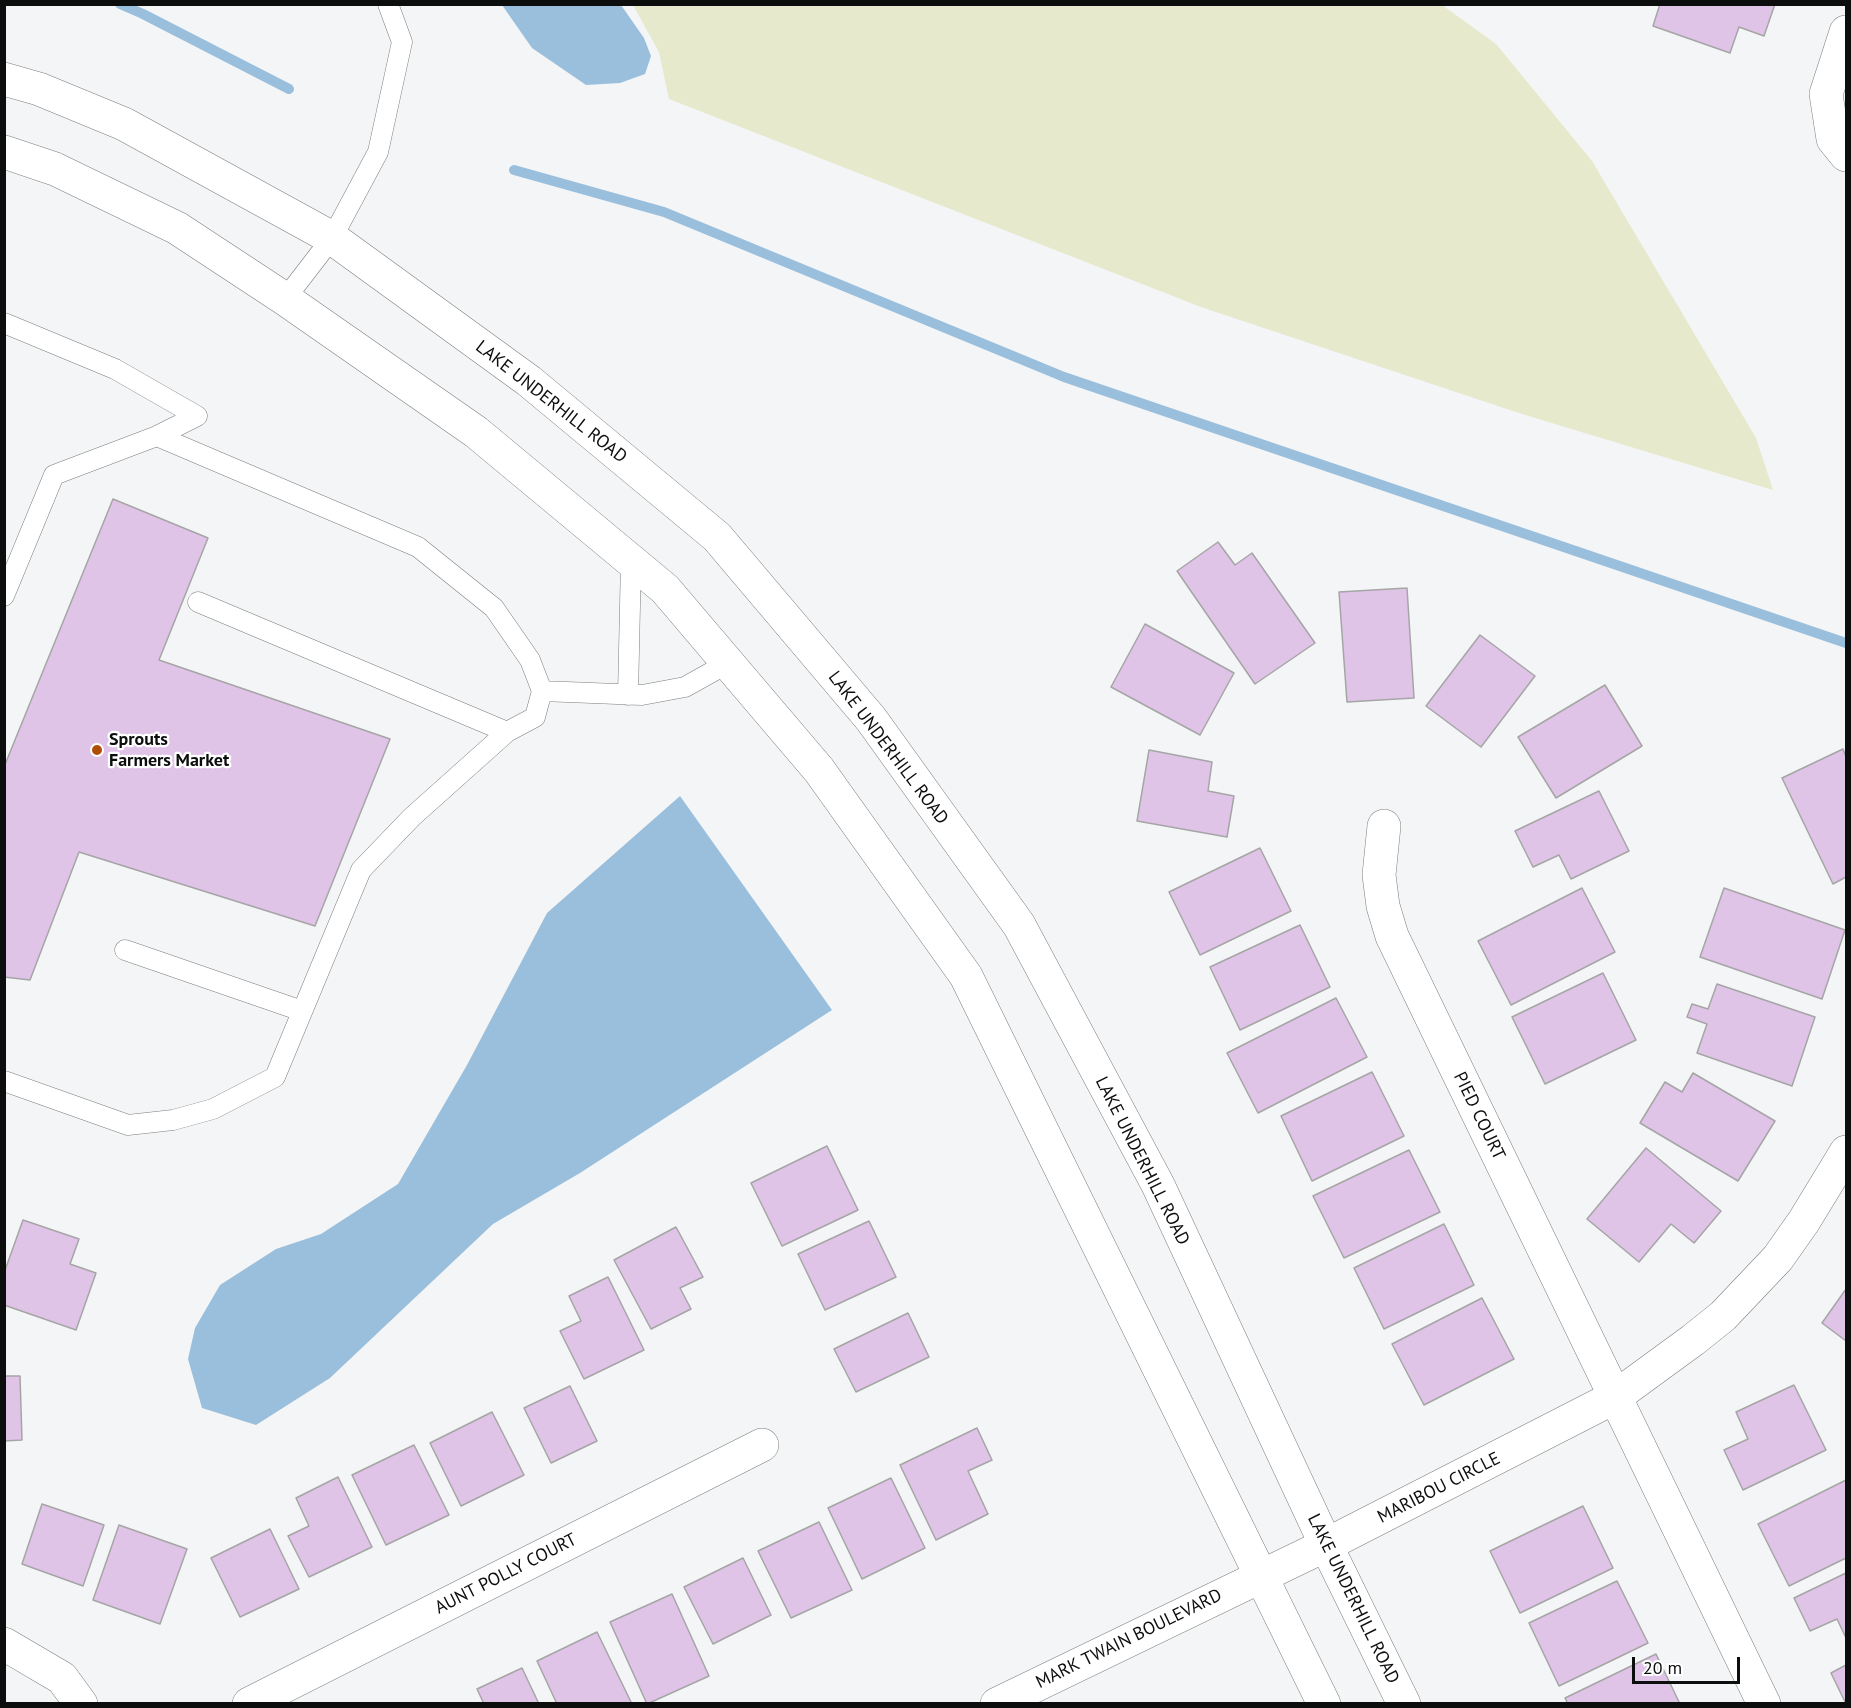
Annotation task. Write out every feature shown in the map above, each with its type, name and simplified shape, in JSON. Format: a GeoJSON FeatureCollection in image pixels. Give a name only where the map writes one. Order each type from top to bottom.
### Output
{"type":"FeatureCollection","features":[{"type":"Feature","properties":{"kind":"street"},"geometry":{"type":"LineString","coordinates":[[1846,32],[1826,93],[1833,139],[1846,155]]}},
{"type":"Feature","properties":{"kind":"street","name":"LAKE UNDERHILL ROAD"},"geometry":{"type":"LineString","coordinates":[[4,79],[39,89],[124,124],[332,238],[529,381],[717,537],[871,719],[1019,925],[1158,1185],[1326,1545],[1404,1704]]}},
{"type":"Feature","properties":{"kind":"street"},"geometry":{"type":"LineString","coordinates":[[4,152],[55,169],[177,228],[285,299],[476,432],[665,589],[728,663],[819,770],[966,976],[1324,1704]]}},
{"type":"Feature","properties":{"kind":"street","name":"PIED COURT"},"geometry":{"type":"LineString","coordinates":[[1384,826],[1379,875],[1383,906],[1392,936],[1615,1398]]}},
{"type":"Feature","properties":{"kind":"street","name":"MARIBOU CIRCLE"},"geometry":{"type":"LineString","coordinates":[[1261,1576],[1615,1398],[1723,1316],[1752,1286],[1778,1258],[1804,1221],[1846,1152]]}},
{"type":"Feature","properties":{"kind":"street"},"geometry":{"type":"LineString","coordinates":[[1615,1398],[1764,1704]]}},
{"type":"Feature","properties":{"kind":"street","name":"AUNT POLLY COURT"},"geometry":{"type":"LineString","coordinates":[[249,1704],[762,1445]]}},
{"type":"Feature","properties":{"kind":"street","name":"MARK TWAIN BOULEVARD"},"geometry":{"type":"LineString","coordinates":[[997,1704],[1261,1576]]}},
{"type":"Feature","properties":{"kind":"street"},"geometry":{"type":"LineString","coordinates":[[4,1644],[62,1678],[81,1704]]}},
{"type":"Feature","properties":{"kind":"lane"},"geometry":{"type":"LineString","coordinates":[[285,299],[332,238],[378,152],[402,42],[388,4]]}},
{"type":"Feature","properties":{"kind":"lane"},"geometry":{"type":"LineString","coordinates":[[4,323],[115,369],[197,416],[157,436],[54,475],[4,596]]}},
{"type":"Feature","properties":{"kind":"lane"},"geometry":{"type":"LineString","coordinates":[[4,1082],[128,1125],[173,1120],[213,1109],[275,1077],[362,870],[412,817],[507,732],[535,717],[542,691],[530,660],[494,608],[418,547],[157,436]]}},
{"type":"Feature","properties":{"kind":"lane"},"geometry":{"type":"LineString","coordinates":[[628,694],[631,561]]}},
{"type":"Feature","properties":{"kind":"lane"},"geometry":{"type":"LineString","coordinates":[[198,602],[507,732]]}},
{"type":"Feature","properties":{"kind":"lane"},"geometry":{"type":"LineString","coordinates":[[542,691],[642,695],[685,687],[728,663]]}},
{"type":"Feature","properties":{"kind":"lane"},"geometry":{"type":"LineString","coordinates":[[125,950],[302,1011]]}},
{"type":"Feature","properties":{"kind":"green space"},"geometry":{"type":"Polygon","coordinates":[[[633,5],[1442,5],[1496,44],[1592,161],[1756,438],[1773,490],[1522,414],[1201,307],[669,99],[659,52],[633,5]]]}},
{"type":"Feature","properties":{"kind":"water"},"geometry":{"type":"Polygon","coordinates":[[[502,5],[621,5],[644,38],[651,56],[645,74],[620,83],[586,85],[532,48],[502,5]]]}},
{"type":"Feature","properties":{"kind":"water"},"geometry":{"type":"Polygon","coordinates":[[[680,796],[832,1010],[580,1173],[493,1224],[330,1378],[256,1425],[202,1408],[188,1359],[195,1328],[220,1285],[276,1249],[321,1234],[398,1184],[467,1065],[547,913],[680,796]]]}},
{"type":"Feature","properties":{"kind":"building"},"geometry":{"type":"Polygon","coordinates":[[[1660,4],[1775,4],[1764,36],[1739,27],[1730,53],[1653,26],[1660,4]]]}},
{"type":"Feature","properties":{"kind":"building"},"geometry":{"type":"Polygon","coordinates":[[[113,499],[208,538],[159,660],[390,739],[315,926],[79,852],[30,980],[4,977],[4,767],[113,499]]]}},
{"type":"Feature","properties":{"kind":"building"},"geometry":{"type":"Polygon","coordinates":[[[1218,542],[1235,565],[1252,553],[1315,643],[1255,684],[1177,571],[1218,542]]]}},
{"type":"Feature","properties":{"kind":"building"},"geometry":{"type":"Polygon","coordinates":[[[1407,588],[1414,698],[1347,702],[1339,592],[1407,588]]]}},
{"type":"Feature","properties":{"kind":"building"},"geometry":{"type":"Polygon","coordinates":[[[1145,624],[1234,673],[1200,735],[1111,687],[1145,624]]]}},
{"type":"Feature","properties":{"kind":"building"},"geometry":{"type":"Polygon","coordinates":[[[1480,635],[1535,676],[1481,747],[1426,706],[1480,635]]]}},
{"type":"Feature","properties":{"kind":"building"},"geometry":{"type":"Polygon","coordinates":[[[1605,685],[1642,746],[1556,798],[1518,737],[1605,685]]]}},
{"type":"Feature","properties":{"kind":"building"},"geometry":{"type":"Polygon","coordinates":[[[1843,749],[1846,757],[1846,877],[1833,884],[1782,778],[1843,749]]]}},
{"type":"Feature","properties":{"kind":"building"},"geometry":{"type":"Polygon","coordinates":[[[1149,750],[1212,762],[1208,791],[1234,796],[1227,837],[1137,821],[1149,750]]]}},
{"type":"Feature","properties":{"kind":"building"},"geometry":{"type":"Polygon","coordinates":[[[1599,791],[1629,851],[1571,879],[1559,855],[1533,867],[1515,831],[1599,791]]]}},
{"type":"Feature","properties":{"kind":"building"},"geometry":{"type":"Polygon","coordinates":[[[1260,848],[1291,911],[1200,955],[1169,892],[1260,848]]]}},
{"type":"Feature","properties":{"kind":"building"},"geometry":{"type":"Polygon","coordinates":[[[1582,888],[1615,952],[1511,1005],[1478,941],[1582,888]]]}},
{"type":"Feature","properties":{"kind":"building"},"geometry":{"type":"Polygon","coordinates":[[[1724,888],[1845,930],[1822,999],[1700,957],[1724,888]]]}},
{"type":"Feature","properties":{"kind":"building"},"geometry":{"type":"Polygon","coordinates":[[[1300,925],[1330,987],[1240,1030],[1210,967],[1300,925]]]}},
{"type":"Feature","properties":{"kind":"building"},"geometry":{"type":"Polygon","coordinates":[[[1603,973],[1636,1040],[1545,1084],[1512,1017],[1603,973]]]}},
{"type":"Feature","properties":{"kind":"building"},"geometry":{"type":"Polygon","coordinates":[[[1717,984],[1815,1017],[1792,1086],[1697,1053],[1707,1024],[1687,1017],[1692,1004],[1708,1009],[1717,984]]]}},
{"type":"Feature","properties":{"kind":"building"},"geometry":{"type":"Polygon","coordinates":[[[1336,998],[1367,1057],[1258,1113],[1227,1053],[1336,998]]]}},
{"type":"Feature","properties":{"kind":"building"},"geometry":{"type":"Polygon","coordinates":[[[1372,1072],[1404,1136],[1312,1181],[1281,1116],[1372,1072]]]}},
{"type":"Feature","properties":{"kind":"building"},"geometry":{"type":"Polygon","coordinates":[[[1693,1073],[1775,1121],[1738,1181],[1640,1123],[1665,1082],[1682,1092],[1693,1073]]]}},
{"type":"Feature","properties":{"kind":"building"},"geometry":{"type":"Polygon","coordinates":[[[827,1146],[858,1210],[782,1246],[751,1183],[827,1146]]]}},
{"type":"Feature","properties":{"kind":"building"},"geometry":{"type":"Polygon","coordinates":[[[1646,1148],[1721,1211],[1694,1243],[1671,1224],[1639,1262],[1587,1219],[1646,1148]]]}},
{"type":"Feature","properties":{"kind":"building"},"geometry":{"type":"Polygon","coordinates":[[[1409,1150],[1440,1212],[1344,1258],[1313,1196],[1409,1150]]]}},
{"type":"Feature","properties":{"kind":"building"},"geometry":{"type":"Polygon","coordinates":[[[23,1220],[79,1239],[70,1264],[96,1273],[76,1330],[4,1305],[4,1273],[23,1220]]]}},
{"type":"Feature","properties":{"kind":"building"},"geometry":{"type":"Polygon","coordinates":[[[869,1221],[896,1277],[825,1310],[798,1254],[869,1221]]]}},
{"type":"Feature","properties":{"kind":"building"},"geometry":{"type":"Polygon","coordinates":[[[1444,1224],[1474,1285],[1384,1329],[1354,1268],[1444,1224]]]}},
{"type":"Feature","properties":{"kind":"building"},"geometry":{"type":"Polygon","coordinates":[[[676,1227],[703,1277],[680,1288],[691,1309],[651,1329],[614,1260],[676,1227]]]}},
{"type":"Feature","properties":{"kind":"building"},"geometry":{"type":"Polygon","coordinates":[[[608,1277],[644,1350],[584,1379],[560,1331],[581,1321],[569,1296],[608,1277]]]}},
{"type":"Feature","properties":{"kind":"building"},"geometry":{"type":"Polygon","coordinates":[[[1846,1289],[1846,1341],[1822,1323],[1846,1289]]]}},
{"type":"Feature","properties":{"kind":"building"},"geometry":{"type":"Polygon","coordinates":[[[1482,1298],[1514,1359],[1424,1405],[1392,1344],[1482,1298]]]}},
{"type":"Feature","properties":{"kind":"building"},"geometry":{"type":"Polygon","coordinates":[[[908,1313],[929,1357],[856,1392],[834,1349],[908,1313]]]}},
{"type":"Feature","properties":{"kind":"building"},"geometry":{"type":"Polygon","coordinates":[[[4,1376],[20,1376],[22,1440],[4,1441],[4,1376]]]}},
{"type":"Feature","properties":{"kind":"building"},"geometry":{"type":"Polygon","coordinates":[[[1794,1385],[1826,1450],[1743,1490],[1724,1450],[1748,1439],[1736,1412],[1794,1385]]]}},
{"type":"Feature","properties":{"kind":"building"},"geometry":{"type":"Polygon","coordinates":[[[570,1386],[597,1441],[551,1463],[524,1408],[570,1386]]]}},
{"type":"Feature","properties":{"kind":"building"},"geometry":{"type":"Polygon","coordinates":[[[492,1412],[524,1475],[461,1506],[430,1443],[492,1412]]]}},
{"type":"Feature","properties":{"kind":"building"},"geometry":{"type":"Polygon","coordinates":[[[977,1428],[992,1460],[968,1471],[988,1514],[936,1540],[900,1465],[977,1428]]]}},
{"type":"Feature","properties":{"kind":"building"},"geometry":{"type":"Polygon","coordinates":[[[414,1445],[449,1515],[386,1545],[352,1475],[414,1445]]]}},
{"type":"Feature","properties":{"kind":"building"},"geometry":{"type":"Polygon","coordinates":[[[338,1477],[372,1547],[309,1577],[288,1536],[309,1526],[296,1498],[338,1477]]]}},
{"type":"Feature","properties":{"kind":"building"},"geometry":{"type":"Polygon","coordinates":[[[891,1478],[925,1548],[862,1579],[828,1508],[891,1478]]]}},
{"type":"Feature","properties":{"kind":"building"},"geometry":{"type":"Polygon","coordinates":[[[1846,1480],[1846,1558],[1789,1586],[1758,1524],[1846,1480]]]}},
{"type":"Feature","properties":{"kind":"building"},"geometry":{"type":"Polygon","coordinates":[[[42,1504],[104,1525],[83,1586],[22,1564],[42,1504]]]}},
{"type":"Feature","properties":{"kind":"building"},"geometry":{"type":"Polygon","coordinates":[[[1583,1506],[1613,1568],[1520,1613],[1490,1551],[1583,1506]]]}},
{"type":"Feature","properties":{"kind":"building"},"geometry":{"type":"Polygon","coordinates":[[[819,1522],[852,1590],[791,1618],[758,1551],[819,1522]]]}},
{"type":"Feature","properties":{"kind":"building"},"geometry":{"type":"Polygon","coordinates":[[[119,1525],[187,1549],[160,1624],[93,1600],[119,1525]]]}},
{"type":"Feature","properties":{"kind":"building"},"geometry":{"type":"Polygon","coordinates":[[[270,1529],[299,1589],[240,1617],[211,1558],[270,1529]]]}},
{"type":"Feature","properties":{"kind":"building"},"geometry":{"type":"Polygon","coordinates":[[[743,1558],[771,1615],[713,1644],[684,1587],[743,1558]]]}},
{"type":"Feature","properties":{"kind":"building"},"geometry":{"type":"Polygon","coordinates":[[[1846,1573],[1846,1638],[1837,1619],[1810,1631],[1794,1598],[1846,1573]]]}},
{"type":"Feature","properties":{"kind":"building"},"geometry":{"type":"Polygon","coordinates":[[[1617,1581],[1648,1643],[1559,1686],[1529,1623],[1617,1581]]]}},
{"type":"Feature","properties":{"kind":"building"},"geometry":{"type":"Polygon","coordinates":[[[672,1594],[709,1676],[647,1704],[610,1622],[672,1594]]]}},
{"type":"Feature","properties":{"kind":"building"},"geometry":{"type":"Polygon","coordinates":[[[597,1632],[632,1704],[557,1704],[537,1661],[597,1632]]]}},
{"type":"Feature","properties":{"kind":"building"},"geometry":{"type":"Polygon","coordinates":[[[1656,1654],[1680,1704],[1568,1704],[1565,1698],[1656,1654]]]}},
{"type":"Feature","properties":{"kind":"building"},"geometry":{"type":"Polygon","coordinates":[[[1846,1665],[1846,1704],[1831,1673],[1846,1665]]]}},
{"type":"Feature","properties":{"kind":"building"},"geometry":{"type":"Polygon","coordinates":[[[522,1668],[539,1704],[484,1704],[477,1689],[522,1668]]]}},
{"type":"Feature","properties":{"kind":"waterway"},"geometry":{"type":"LineString","coordinates":[[120,4],[289,89]]}},
{"type":"Feature","properties":{"kind":"waterway"},"geometry":{"type":"LineString","coordinates":[[514,170],[664,212],[1064,377],[1846,643]]}},
{"type":"Feature","properties":{"kind":"place","name":"Sprouts Farmers Market"},"geometry":{"type":"Point","coordinates":[97,750]}}]}
